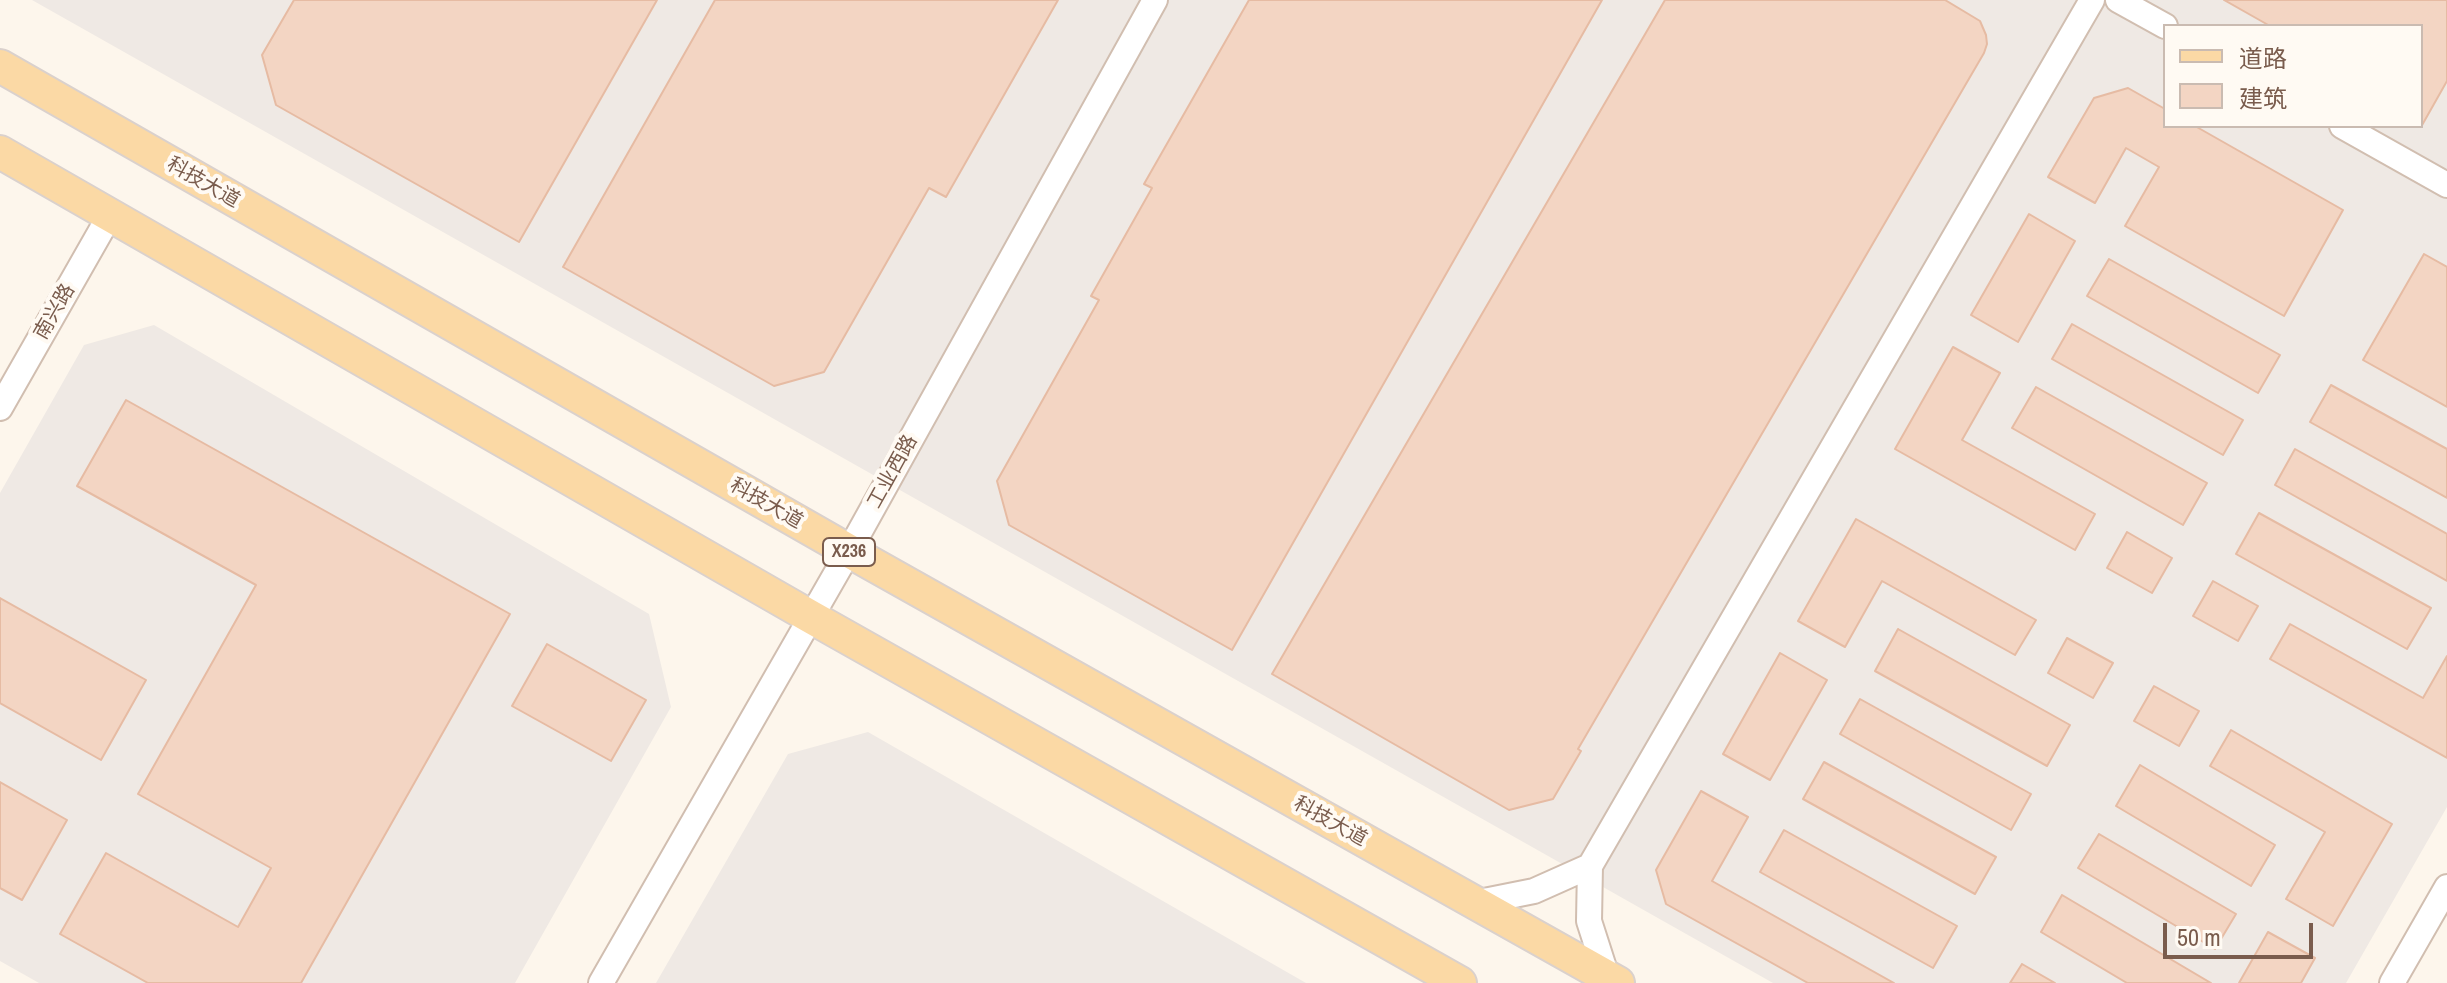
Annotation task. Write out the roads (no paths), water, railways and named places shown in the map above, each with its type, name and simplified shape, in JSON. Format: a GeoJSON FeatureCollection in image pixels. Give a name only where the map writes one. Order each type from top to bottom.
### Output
{"type":"FeatureCollection","features":[{"type":"Feature","properties":{"kind":"main road","name":"科技大道"},"geometry":{"type":"LineString","coordinates":[[0,66],[849,551],[1612,980]]}},
{"type":"Feature","properties":{"kind":"main road"},"geometry":{"type":"LineString","coordinates":[[0,152],[811,617],[1460,983]]}},
{"type":"Feature","properties":{"kind":"street","name":"工业西路"},"geometry":{"type":"LineString","coordinates":[[601,983],[849,551],[1155,0]]}},
{"type":"Feature","properties":{"kind":"street"},"geometry":{"type":"LineString","coordinates":[[1612,980],[1589,921],[1590,866],[2092,0]]}},
{"type":"Feature","properties":{"kind":"street"},"geometry":{"type":"LineString","coordinates":[[2118,0],[2163,25]]}},
{"type":"Feature","properties":{"kind":"street"},"geometry":{"type":"LineString","coordinates":[[2346,128],[2447,185]]}},
{"type":"Feature","properties":{"kind":"street","name":"南兴路"},"geometry":{"type":"LineString","coordinates":[[0,408],[110,215]]}},
{"type":"Feature","properties":{"kind":"street"},"geometry":{"type":"LineString","coordinates":[[1474,903],[1534,891],[1590,866]]}},
{"type":"Feature","properties":{"kind":"street"},"geometry":{"type":"LineString","coordinates":[[2392,983],[2447,887]]}}]}
